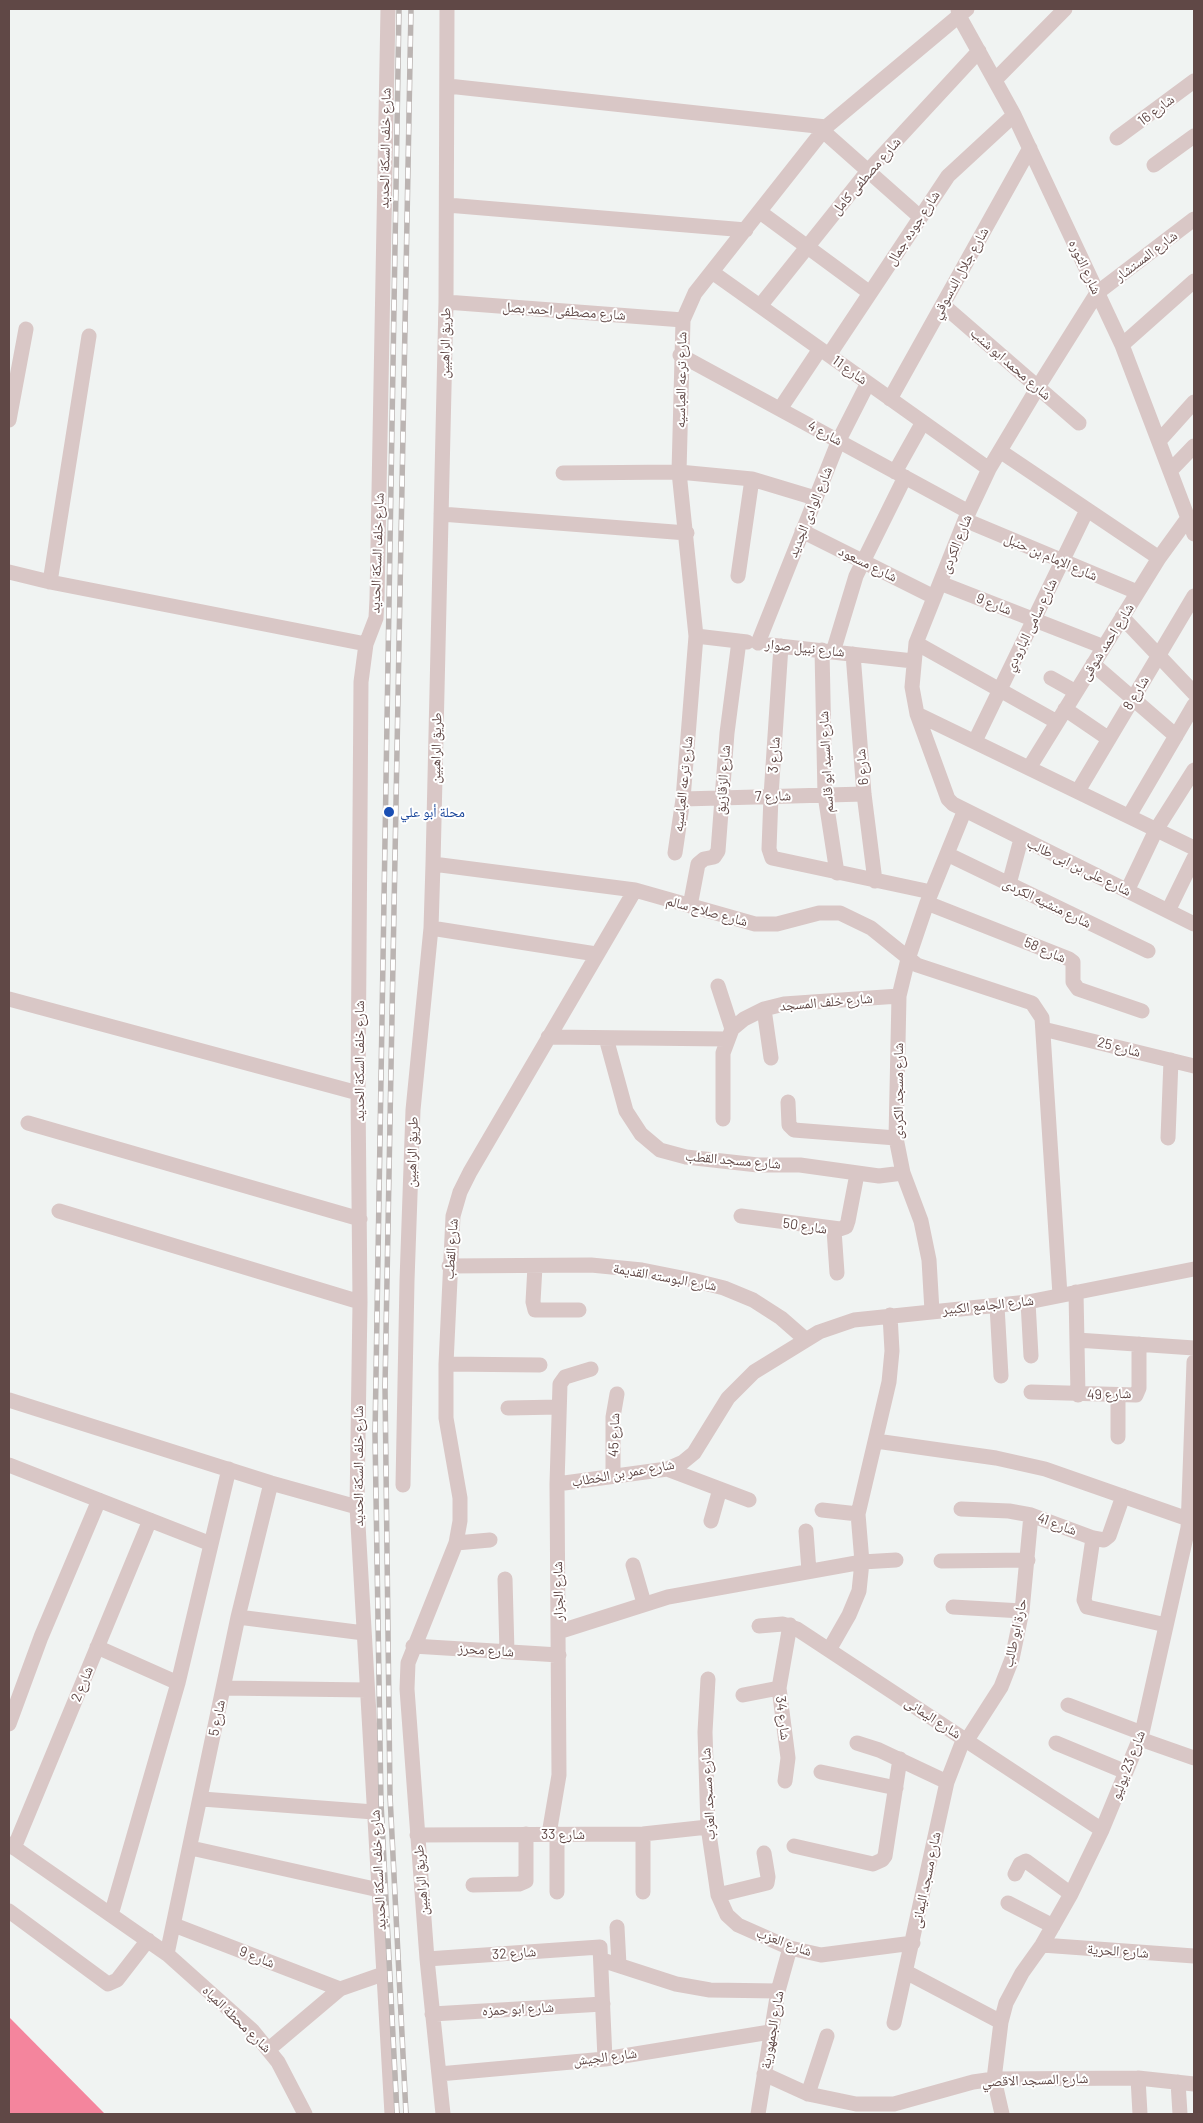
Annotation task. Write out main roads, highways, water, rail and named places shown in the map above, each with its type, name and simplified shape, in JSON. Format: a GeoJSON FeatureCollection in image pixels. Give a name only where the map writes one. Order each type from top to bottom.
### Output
{"type":"FeatureCollection","features":[{"type":"Feature","properties":{"kind":"railway"},"geometry":{"type":"LineString","coordinates":[[397,2114],[381,1803],[375,1434],[399,9]]}},
{"type":"Feature","properties":{"kind":"railway"},"geometry":{"type":"LineString","coordinates":[[406,2114],[390,1796],[385,1386],[411,9]]}},
{"type":"Feature","properties":{"kind":"place","name":"محلة أبو علي"},"geometry":{"type":"Point","coordinates":[389,812]}}]}
